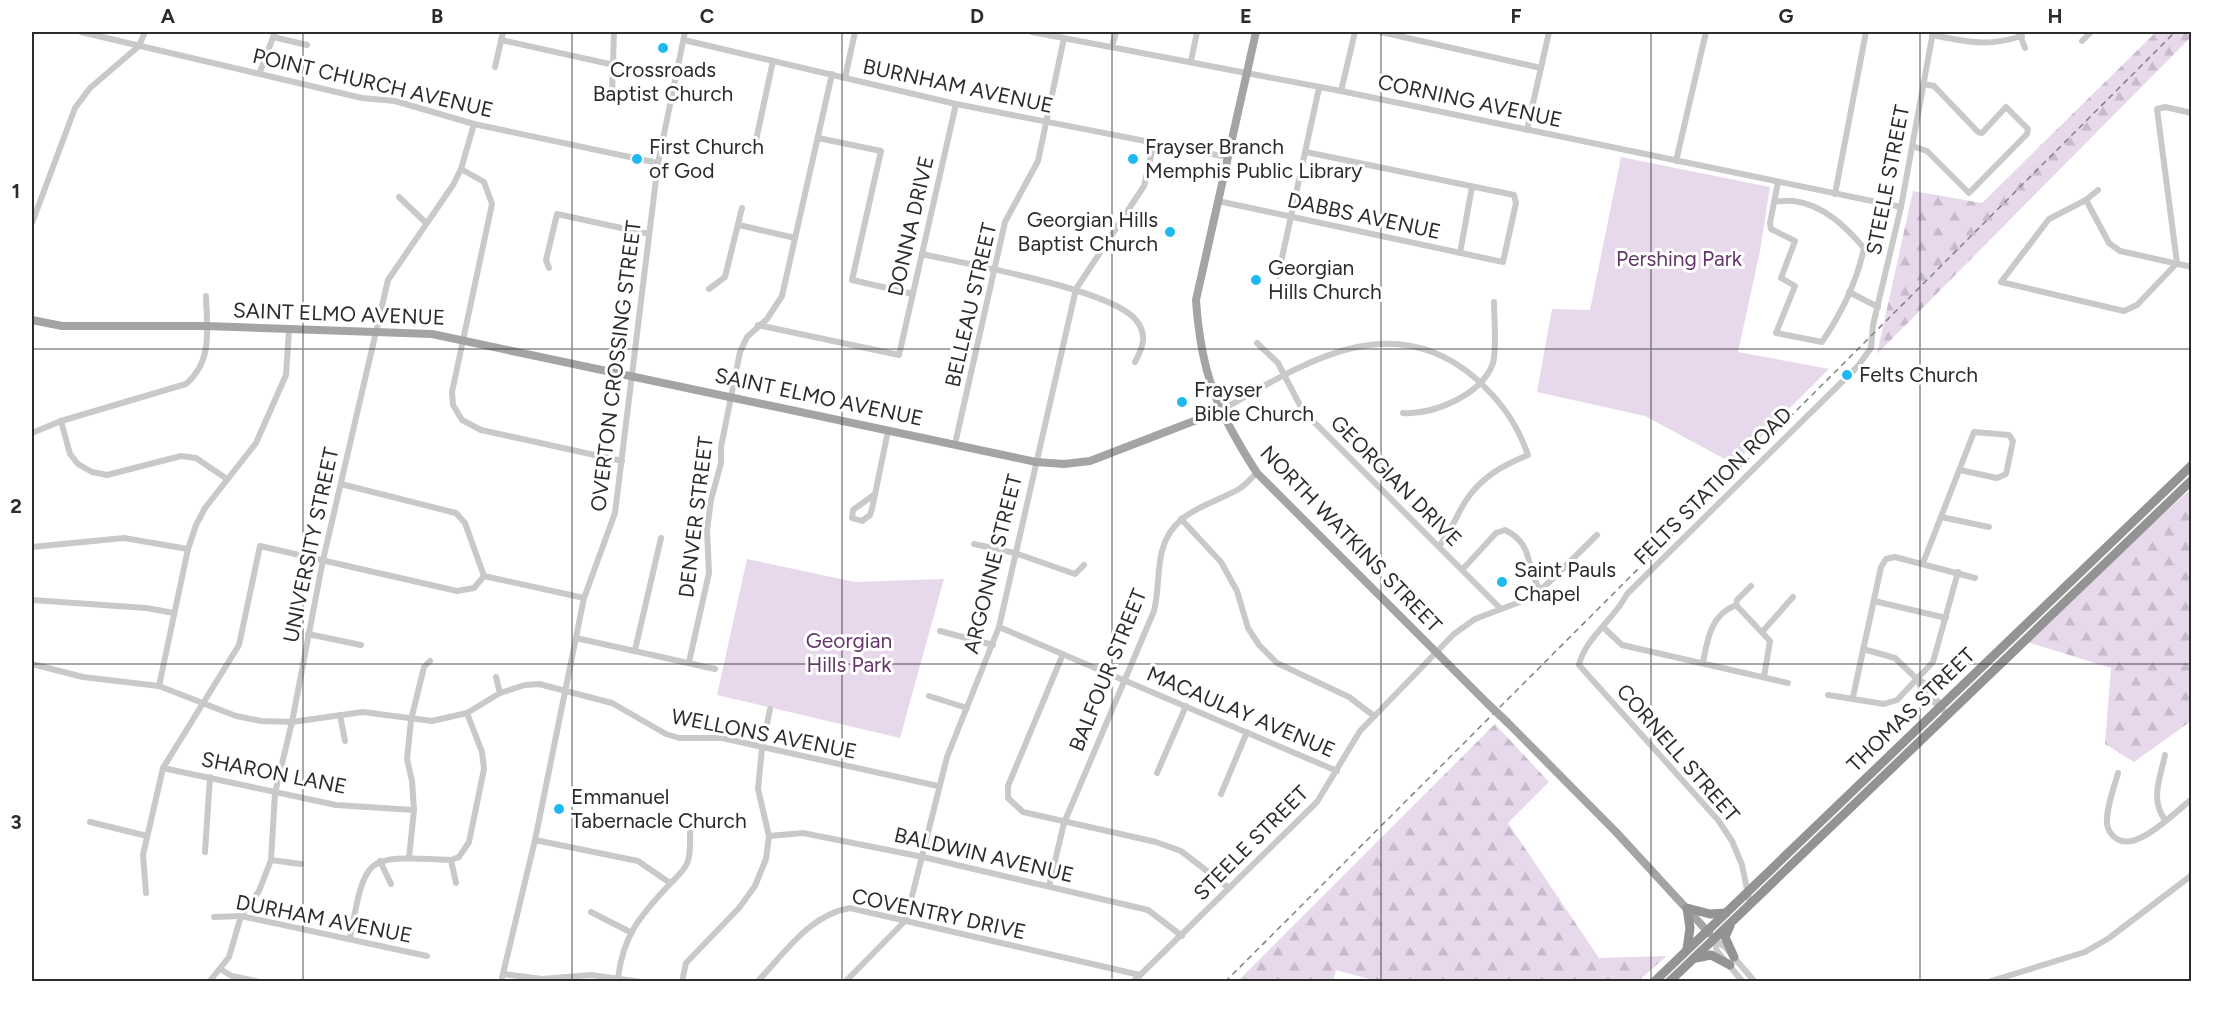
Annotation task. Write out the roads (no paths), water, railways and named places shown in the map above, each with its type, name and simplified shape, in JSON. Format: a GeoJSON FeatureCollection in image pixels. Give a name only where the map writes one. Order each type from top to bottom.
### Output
{"type":"FeatureCollection","features":[{"type":"Feature","properties":{"kind":"highway","name":"THOMAS STREET"},"geometry":{"type":"LineString","coordinates":[[1670,981],[1691,960],[1710,935],[1730,916],[1746,893],[2192,465]]}},
{"type":"Feature","properties":{"kind":"highway","name":"THOMAS STREET"},"geometry":{"type":"LineString","coordinates":[[1730,916],[1750,904],[2192,480]]}},
{"type":"Feature","properties":{"kind":"highway"},"geometry":{"type":"LineString","coordinates":[[1999,650],[2008,657]]}},
{"type":"Feature","properties":{"kind":"highway"},"geometry":{"type":"LineString","coordinates":[[1687,950],[1690,928],[1687,908],[1730,916],[1725,938],[1732,961]]}},
{"type":"Feature","properties":{"kind":"highway","name":"THOMAS STREET"},"geometry":{"type":"LineString","coordinates":[[1654,981],[1687,950],[1710,935]]}},
{"type":"Feature","properties":{"kind":"highway"},"geometry":{"type":"LineString","coordinates":[[1691,960],[1711,955],[1732,961]]}},
{"type":"Feature","properties":{"kind":"main road","name":"NORTH WATKINS STREET"},"geometry":{"type":"LineString","coordinates":[[1256,32],[1196,300],[1199,340],[1206,371],[1228,429],[1257,473],[1616,832],[1710,935]]}},
{"type":"Feature","properties":{"kind":"main road","name":"SAINT ELMO AVENUE"},"geometry":{"type":"LineString","coordinates":[[32,320],[62,326],[206,326],[432,333],[1035,462],[1064,464],[1090,461],[1220,411]]}},
{"type":"Feature","properties":{"kind":"street","name":"POINT CHURCH AVENUE"},"geometry":{"type":"LineString","coordinates":[[81,32],[260,72],[362,98],[395,101],[474,124],[658,163]]}},
{"type":"Feature","properties":{"kind":"street"},"geometry":{"type":"LineString","coordinates":[[32,223],[75,108],[90,88],[138,46],[145,32]]}},
{"type":"Feature","properties":{"kind":"street"},"geometry":{"type":"LineString","coordinates":[[495,67],[503,32]]}},
{"type":"Feature","properties":{"kind":"street"},"geometry":{"type":"LineString","coordinates":[[612,94],[614,32]]}},
{"type":"Feature","properties":{"kind":"street","name":"OVERTON CROSSING STREET"},"geometry":{"type":"LineString","coordinates":[[502,978],[535,840],[584,598],[612,522],[622,461],[658,163],[685,32]]}},
{"type":"Feature","properties":{"kind":"street"},"geometry":{"type":"LineString","coordinates":[[845,78],[855,32]]}},
{"type":"Feature","properties":{"kind":"street","name":"CORNING AVENUE"},"geometry":{"type":"LineString","coordinates":[[1032,32],[1341,91],[1901,207]]}},
{"type":"Feature","properties":{"kind":"street"},"geometry":{"type":"LineString","coordinates":[[1112,47],[1116,32]]}},
{"type":"Feature","properties":{"kind":"street"},"geometry":{"type":"LineString","coordinates":[[1191,61],[1197,32]]}},
{"type":"Feature","properties":{"kind":"street"},"geometry":{"type":"LineString","coordinates":[[1341,91],[1355,32]]}},
{"type":"Feature","properties":{"kind":"street"},"geometry":{"type":"LineString","coordinates":[[1382,32],[1541,68]]}},
{"type":"Feature","properties":{"kind":"street"},"geometry":{"type":"LineString","coordinates":[[1527,130],[1549,32]]}},
{"type":"Feature","properties":{"kind":"street"},"geometry":{"type":"LineString","coordinates":[[1676,161],[1706,32]]}},
{"type":"Feature","properties":{"kind":"street"},"geometry":{"type":"LineString","coordinates":[[1835,194],[1866,32]]}},
{"type":"Feature","properties":{"kind":"street"},"geometry":{"type":"LineString","coordinates":[[2082,41],[2091,32]]}},
{"type":"Feature","properties":{"kind":"street"},"geometry":{"type":"LineString","coordinates":[[1932,33],[1979,44],[1999,43],[2020,34],[2025,48]]}},
{"type":"Feature","properties":{"kind":"street","name":"STEELE STREET"},"geometry":{"type":"LineString","coordinates":[[1873,334],[1901,207],[1932,33]]}},
{"type":"Feature","properties":{"kind":"street"},"geometry":{"type":"LineString","coordinates":[[260,72],[274,34],[307,45]]}},
{"type":"Feature","properties":{"kind":"street","name":"BELLEAU STREET"},"geometry":{"type":"LineString","coordinates":[[955,444],[1005,222],[1038,161],[1064,38]]}},
{"type":"Feature","properties":{"kind":"street"},"geometry":{"type":"LineString","coordinates":[[501,40],[614,65]]}},
{"type":"Feature","properties":{"kind":"street","name":"BURNHAM AVENUE"},"geometry":{"type":"LineString","coordinates":[[684,40],[956,104],[1227,157]]}},
{"type":"Feature","properties":{"kind":"street"},"geometry":{"type":"LineString","coordinates":[[755,145],[773,61]]}},
{"type":"Feature","properties":{"kind":"street","name":"DENVER STREET"},"geometry":{"type":"LineString","coordinates":[[689,662],[709,573],[707,530],[711,500],[721,463],[721,447],[740,352],[747,337],[767,319],[782,296],[832,74]]}},
{"type":"Feature","properties":{"kind":"street"},"geometry":{"type":"LineString","coordinates":[[1912,146],[1927,151],[1969,193],[2027,134],[2028,129],[2006,107],[1982,133],[1978,132],[1934,86],[1923,84]]}},
{"type":"Feature","properties":{"kind":"street"},"geometry":{"type":"LineString","coordinates":[[1278,276],[1319,88]]}},
{"type":"Feature","properties":{"kind":"street","name":"DONNA DRIVE"},"geometry":{"type":"LineString","coordinates":[[758,325],[898,355],[956,104]]}},
{"type":"Feature","properties":{"kind":"street"},"geometry":{"type":"LineString","coordinates":[[2177,263],[2157,109],[2165,107],[2191,113]]}},
{"type":"Feature","properties":{"kind":"street","name":"UNIVERSITY STREET"},"geometry":{"type":"LineString","coordinates":[[209,981],[229,957],[241,916],[259,891],[271,860],[275,793],[292,722],[323,560],[388,280],[461,169],[474,124]]}},
{"type":"Feature","properties":{"kind":"street"},"geometry":{"type":"LineString","coordinates":[[818,138],[881,151],[852,280],[913,294]]}},
{"type":"Feature","properties":{"kind":"street","name":"ARGONNE STREET"},"geometry":{"type":"LineString","coordinates":[[845,981],[906,920],[947,757],[999,627],[1076,290],[1144,186],[1154,143]]}},
{"type":"Feature","properties":{"kind":"street"},"geometry":{"type":"LineString","coordinates":[[1306,152],[1472,187],[1460,253]]}},
{"type":"Feature","properties":{"kind":"street"},"geometry":{"type":"LineString","coordinates":[[461,169],[484,182],[492,204],[462,338],[452,392],[453,405],[462,420],[481,430],[622,461]]}},
{"type":"Feature","properties":{"kind":"street"},"geometry":{"type":"LineString","coordinates":[[1775,201],[1794,201],[1828,213],[1864,248],[1850,292],[1822,342],[1776,333],[1795,286],[1781,278],[1795,241],[1771,229],[1775,201],[1778,182]]}},
{"type":"Feature","properties":{"kind":"street","name":"DABBS AVENUE"},"geometry":{"type":"LineString","coordinates":[[1218,201],[1503,262],[1516,203],[1514,195],[1472,187]]}},
{"type":"Feature","properties":{"kind":"street"},"geometry":{"type":"LineString","coordinates":[[2098,190],[2086,201],[2049,219],[2001,282],[2124,311],[2137,305],[2177,263]]}},
{"type":"Feature","properties":{"kind":"street"},"geometry":{"type":"LineString","coordinates":[[399,197],[426,222]]}},
{"type":"Feature","properties":{"kind":"street"},"geometry":{"type":"LineString","coordinates":[[2086,201],[2109,243],[2120,251],[2192,267]]}},
{"type":"Feature","properties":{"kind":"street"},"geometry":{"type":"LineString","coordinates":[[709,290],[725,277],[742,208]]}},
{"type":"Feature","properties":{"kind":"street"},"geometry":{"type":"LineString","coordinates":[[549,268],[546,260],[557,214],[649,234]]}},
{"type":"Feature","properties":{"kind":"street"},"geometry":{"type":"LineString","coordinates":[[739,225],[795,238]]}},
{"type":"Feature","properties":{"kind":"street"},"geometry":{"type":"LineString","coordinates":[[922,254],[1076,290],[1123,309],[1136,320],[1143,335],[1144,346],[1135,362]]}},
{"type":"Feature","properties":{"kind":"street"},"geometry":{"type":"LineString","coordinates":[[1850,292],[1878,307]]}},
{"type":"Feature","properties":{"kind":"street"},"geometry":{"type":"LineString","coordinates":[[32,433],[61,421],[186,384],[203,364],[207,351],[206,296]]}},
{"type":"Feature","properties":{"kind":"street"},"geometry":{"type":"LineString","coordinates":[[1403,413],[1414,414],[1449,405],[1464,397],[1479,382],[1493,364],[1494,302]]}},
{"type":"Feature","properties":{"kind":"street"},"geometry":{"type":"LineString","coordinates":[[159,686],[188,549],[205,508],[255,443],[286,375],[290,330]]}},
{"type":"Feature","properties":{"kind":"street","name":"FELTS STATION ROAD"},"geometry":{"type":"LineString","coordinates":[[1579,665],[1587,645],[1604,628],[1627,594],[1858,366],[1871,348],[1873,334]]}},
{"type":"Feature","properties":{"kind":"street","name":"GEORGIAN DRIVE"},"geometry":{"type":"LineString","coordinates":[[1257,342],[1275,361],[1303,411],[1500,608]]}},
{"type":"Feature","properties":{"kind":"street","name":"SAINT ELMO AVENUE"},"geometry":{"type":"LineString","coordinates":[[1220,411],[1284,375],[1341,350],[1370,343],[1397,342],[1428,348],[1456,362],[1503,405],[1519,429],[1528,455],[1497,469],[1480,482],[1464,503],[1453,529],[1439,546]]}},
{"type":"Feature","properties":{"kind":"street"},"geometry":{"type":"LineString","coordinates":[[61,421],[70,454],[78,464],[92,472],[107,475],[181,456],[196,458],[227,479]]}},
{"type":"Feature","properties":{"kind":"street"},"geometry":{"type":"LineString","coordinates":[[875,494],[853,510],[852,518],[867,519],[875,494],[888,431]]}},
{"type":"Feature","properties":{"kind":"street"},"geometry":{"type":"LineString","coordinates":[[1923,563],[1974,432],[2009,435],[2013,441],[2006,474],[1997,478],[1960,470]]}},
{"type":"Feature","properties":{"kind":"street","name":"BALFOUR STREET"},"geometry":{"type":"LineString","coordinates":[[1049,886],[1064,823],[1154,611],[1159,591],[1162,551],[1180,519],[1197,507],[1240,488],[1257,473]]}},
{"type":"Feature","properties":{"kind":"street"},"geometry":{"type":"LineString","coordinates":[[341,484],[456,513],[465,522],[484,576]]}},
{"type":"Feature","properties":{"kind":"street"},"geometry":{"type":"LineString","coordinates":[[1941,517],[1989,527]]}},
{"type":"Feature","properties":{"kind":"street"},"geometry":{"type":"LineString","coordinates":[[1180,519],[1221,562],[1236,591],[1248,628],[1259,645],[1277,663],[1349,697],[1374,716]]}},
{"type":"Feature","properties":{"kind":"street"},"geometry":{"type":"LineString","coordinates":[[1462,570],[1496,533],[1505,530],[1512,533],[1527,550],[1534,582],[1541,590]]}},
{"type":"Feature","properties":{"kind":"street","name":"STEELE STREET"},"geometry":{"type":"LineString","coordinates":[[1133,981],[1182,936],[1317,802],[1360,731],[1454,634],[1475,619],[1525,600],[1541,590],[1597,535]]}},
{"type":"Feature","properties":{"kind":"street"},"geometry":{"type":"LineString","coordinates":[[32,547],[124,538],[167,543],[188,549]]}},
{"type":"Feature","properties":{"kind":"street"},"geometry":{"type":"LineString","coordinates":[[635,650],[661,538]]}},
{"type":"Feature","properties":{"kind":"street"},"geometry":{"type":"LineString","coordinates":[[974,544],[1015,553],[1075,574],[1084,565]]}},
{"type":"Feature","properties":{"kind":"street"},"geometry":{"type":"LineString","coordinates":[[146,893],[143,855],[163,768],[239,645],[260,546],[457,591],[474,588],[484,576]]}},
{"type":"Feature","properties":{"kind":"street"},"geometry":{"type":"LineString","coordinates":[[1853,697],[1881,567],[1886,559],[1895,556],[1976,578]]}},
{"type":"Feature","properties":{"kind":"street"},"geometry":{"type":"LineString","coordinates":[[1828,695],[1892,703],[1918,680],[1935,656],[1958,572]]}},
{"type":"Feature","properties":{"kind":"street"},"geometry":{"type":"LineString","coordinates":[[484,576],[584,598]]}},
{"type":"Feature","properties":{"kind":"street"},"geometry":{"type":"LineString","coordinates":[[1703,662],[1709,632],[1717,617],[1736,605],[1737,600],[1751,585]]}},
{"type":"Feature","properties":{"kind":"street"},"geometry":{"type":"LineString","coordinates":[[1762,632],[1793,597]]}},
{"type":"Feature","properties":{"kind":"street"},"geometry":{"type":"LineString","coordinates":[[32,600],[146,608],[174,613]]}},
{"type":"Feature","properties":{"kind":"street"},"geometry":{"type":"LineString","coordinates":[[1874,601],[1946,618]]}},
{"type":"Feature","properties":{"kind":"street"},"geometry":{"type":"LineString","coordinates":[[1736,605],[1762,632],[1770,645],[1764,677]]}},
{"type":"Feature","properties":{"kind":"street","name":"MACAULAY AVENUE"},"geometry":{"type":"LineString","coordinates":[[999,627],[1337,771]]}},
{"type":"Feature","properties":{"kind":"street"},"geometry":{"type":"LineString","coordinates":[[1604,628],[1622,645],[1788,683]]}},
{"type":"Feature","properties":{"kind":"street"},"geometry":{"type":"LineString","coordinates":[[940,631],[993,645]]}},
{"type":"Feature","properties":{"kind":"street"},"geometry":{"type":"LineString","coordinates":[[308,634],[361,645]]}},
{"type":"Feature","properties":{"kind":"street"},"geometry":{"type":"LineString","coordinates":[[576,638],[715,669]]}},
{"type":"Feature","properties":{"kind":"street"},"geometry":{"type":"LineString","coordinates":[[1863,649],[1895,658],[1918,680],[1923,681],[1948,715]]}},
{"type":"Feature","properties":{"kind":"street"},"geometry":{"type":"LineString","coordinates":[[1063,654],[1008,786],[1008,798],[1023,812],[1156,842],[1181,850],[1229,888]]}},
{"type":"Feature","properties":{"kind":"street"},"geometry":{"type":"LineString","coordinates":[[409,858],[414,810],[412,781],[407,759],[411,720],[424,667],[430,661]]}},
{"type":"Feature","properties":{"kind":"street","name":"WELLONS AVENUE"},"geometry":{"type":"LineString","coordinates":[[32,664],[83,677],[159,686],[236,716],[261,721],[292,722],[363,712],[432,721],[467,712],[500,693],[525,685],[539,684],[612,703],[666,734],[679,738],[722,738],[938,786]]}},
{"type":"Feature","properties":{"kind":"street","name":"CORNELL STREET"},"geometry":{"type":"LineString","coordinates":[[1579,665],[1718,820],[1732,841],[1742,865],[1750,904]]}},
{"type":"Feature","properties":{"kind":"street"},"geometry":{"type":"LineString","coordinates":[[496,677],[500,693]]}},
{"type":"Feature","properties":{"kind":"street"},"geometry":{"type":"LineString","coordinates":[[929,696],[967,708]]}},
{"type":"Feature","properties":{"kind":"street"},"geometry":{"type":"LineString","coordinates":[[1157,773],[1186,706]]}},
{"type":"Feature","properties":{"kind":"street"},"geometry":{"type":"LineString","coordinates":[[682,981],[686,963],[739,908],[755,886],[766,859],[769,836],[758,789],[762,748],[770,709]]}},
{"type":"Feature","properties":{"kind":"street"},"geometry":{"type":"LineString","coordinates":[[350,938],[360,886],[367,872],[380,861],[391,857],[451,860],[459,856],[469,842],[484,769],[482,752],[467,712]]}},
{"type":"Feature","properties":{"kind":"street"},"geometry":{"type":"LineString","coordinates":[[340,715],[345,741]]}},
{"type":"Feature","properties":{"kind":"street"},"geometry":{"type":"LineString","coordinates":[[1221,794],[1247,732]]}},
{"type":"Feature","properties":{"kind":"street"},"geometry":{"type":"LineString","coordinates":[[2165,755],[2156,795],[2157,808],[2165,820]]}},
{"type":"Feature","properties":{"kind":"street","name":"SHARON LANE"},"geometry":{"type":"LineString","coordinates":[[163,768],[336,805],[414,810]]}},
{"type":"Feature","properties":{"kind":"street"},"geometry":{"type":"LineString","coordinates":[[2118,773],[2107,824],[2111,835],[2120,841],[2131,843],[2142,838],[2192,799]]}},
{"type":"Feature","properties":{"kind":"street"},"geometry":{"type":"LineString","coordinates":[[205,852],[210,777]]}},
{"type":"Feature","properties":{"kind":"street"},"geometry":{"type":"LineString","coordinates":[[90,822],[147,836]]}},
{"type":"Feature","properties":{"kind":"street"},"geometry":{"type":"LineString","coordinates":[[618,978],[621,954],[630,932],[670,883],[682,872],[688,861],[690,828]]}},
{"type":"Feature","properties":{"kind":"street","name":"BALDWIN AVENUE"},"geometry":{"type":"LineString","coordinates":[[769,836],[803,833],[923,857],[1049,886],[1148,910],[1182,936]]}},
{"type":"Feature","properties":{"kind":"street"},"geometry":{"type":"LineString","coordinates":[[535,840],[638,861],[670,883]]}},
{"type":"Feature","properties":{"kind":"street"},"geometry":{"type":"LineString","coordinates":[[271,860],[301,864]]}},
{"type":"Feature","properties":{"kind":"street"},"geometry":{"type":"LineString","coordinates":[[451,860],[456,883]]}},
{"type":"Feature","properties":{"kind":"street"},"geometry":{"type":"LineString","coordinates":[[380,861],[391,884]]}},
{"type":"Feature","properties":{"kind":"street"},"geometry":{"type":"LineString","coordinates":[[1988,981],[2085,952],[2109,938],[2192,875]]}},
{"type":"Feature","properties":{"kind":"street","name":"COVENTRY DRIVE"},"geometry":{"type":"LineString","coordinates":[[758,981],[817,919],[833,911],[850,908],[1140,975]]}},
{"type":"Feature","properties":{"kind":"street"},"geometry":{"type":"LineString","coordinates":[[591,912],[630,932]]}},
{"type":"Feature","properties":{"kind":"street","name":"DURHAM AVENUE"},"geometry":{"type":"LineString","coordinates":[[214,917],[241,916],[427,956]]}},
{"type":"Feature","properties":{"kind":"street","name":"NORTH WATKINS STREET"},"geometry":{"type":"LineString","coordinates":[[1710,935],[1717,951],[1755,981]]}},
{"type":"Feature","properties":{"kind":"street","name":"NORTH WATKINS STREET"},"geometry":{"type":"LineString","coordinates":[[1732,961],[1743,981]]}},
{"type":"Feature","properties":{"kind":"street"},"geometry":{"type":"LineString","coordinates":[[220,969],[232,976],[260,981]]}},
{"type":"Feature","properties":{"kind":"street"},"geometry":{"type":"LineString","coordinates":[[502,978],[542,979],[591,975],[641,981]]}},
{"type":"Feature","properties":{"kind":"railway"},"geometry":{"type":"LineString","coordinates":[[1225,982],[2175,32]]}},
{"type":"Feature","properties":{"kind":"place","name":"Crossroads Baptist Church"},"geometry":{"type":"Point","coordinates":[663,48]}},
{"type":"Feature","properties":{"kind":"place","name":"First Church of God"},"geometry":{"type":"Point","coordinates":[637,159]}},
{"type":"Feature","properties":{"kind":"place","name":"Frayser Branch Memphis Public Library"},"geometry":{"type":"Point","coordinates":[1133,159]}},
{"type":"Feature","properties":{"kind":"place","name":"Georgian Hills Baptist Church"},"geometry":{"type":"Point","coordinates":[1170,232]}},
{"type":"Feature","properties":{"kind":"place","name":"Georgian Hills Church"},"geometry":{"type":"Point","coordinates":[1256,280]}},
{"type":"Feature","properties":{"kind":"place","name":"Felts Church"},"geometry":{"type":"Point","coordinates":[1847,375]}},
{"type":"Feature","properties":{"kind":"place","name":"Frayser Bible Church"},"geometry":{"type":"Point","coordinates":[1182,402]}},
{"type":"Feature","properties":{"kind":"place","name":"Saint Pauls Chapel"},"geometry":{"type":"Point","coordinates":[1502,582]}},
{"type":"Feature","properties":{"kind":"place","name":"Emmanuel Tabernacle Church"},"geometry":{"type":"Point","coordinates":[559,809]}},
{"type":"Feature","properties":{"kind":"park label","name":"Pershing Park"},"geometry":{"type":"Point","coordinates":[1679,259]}},
{"type":"Feature","properties":{"kind":"park label","name":"Georgian Hills Park"},"geometry":{"type":"Point","coordinates":[849,653]}}]}
